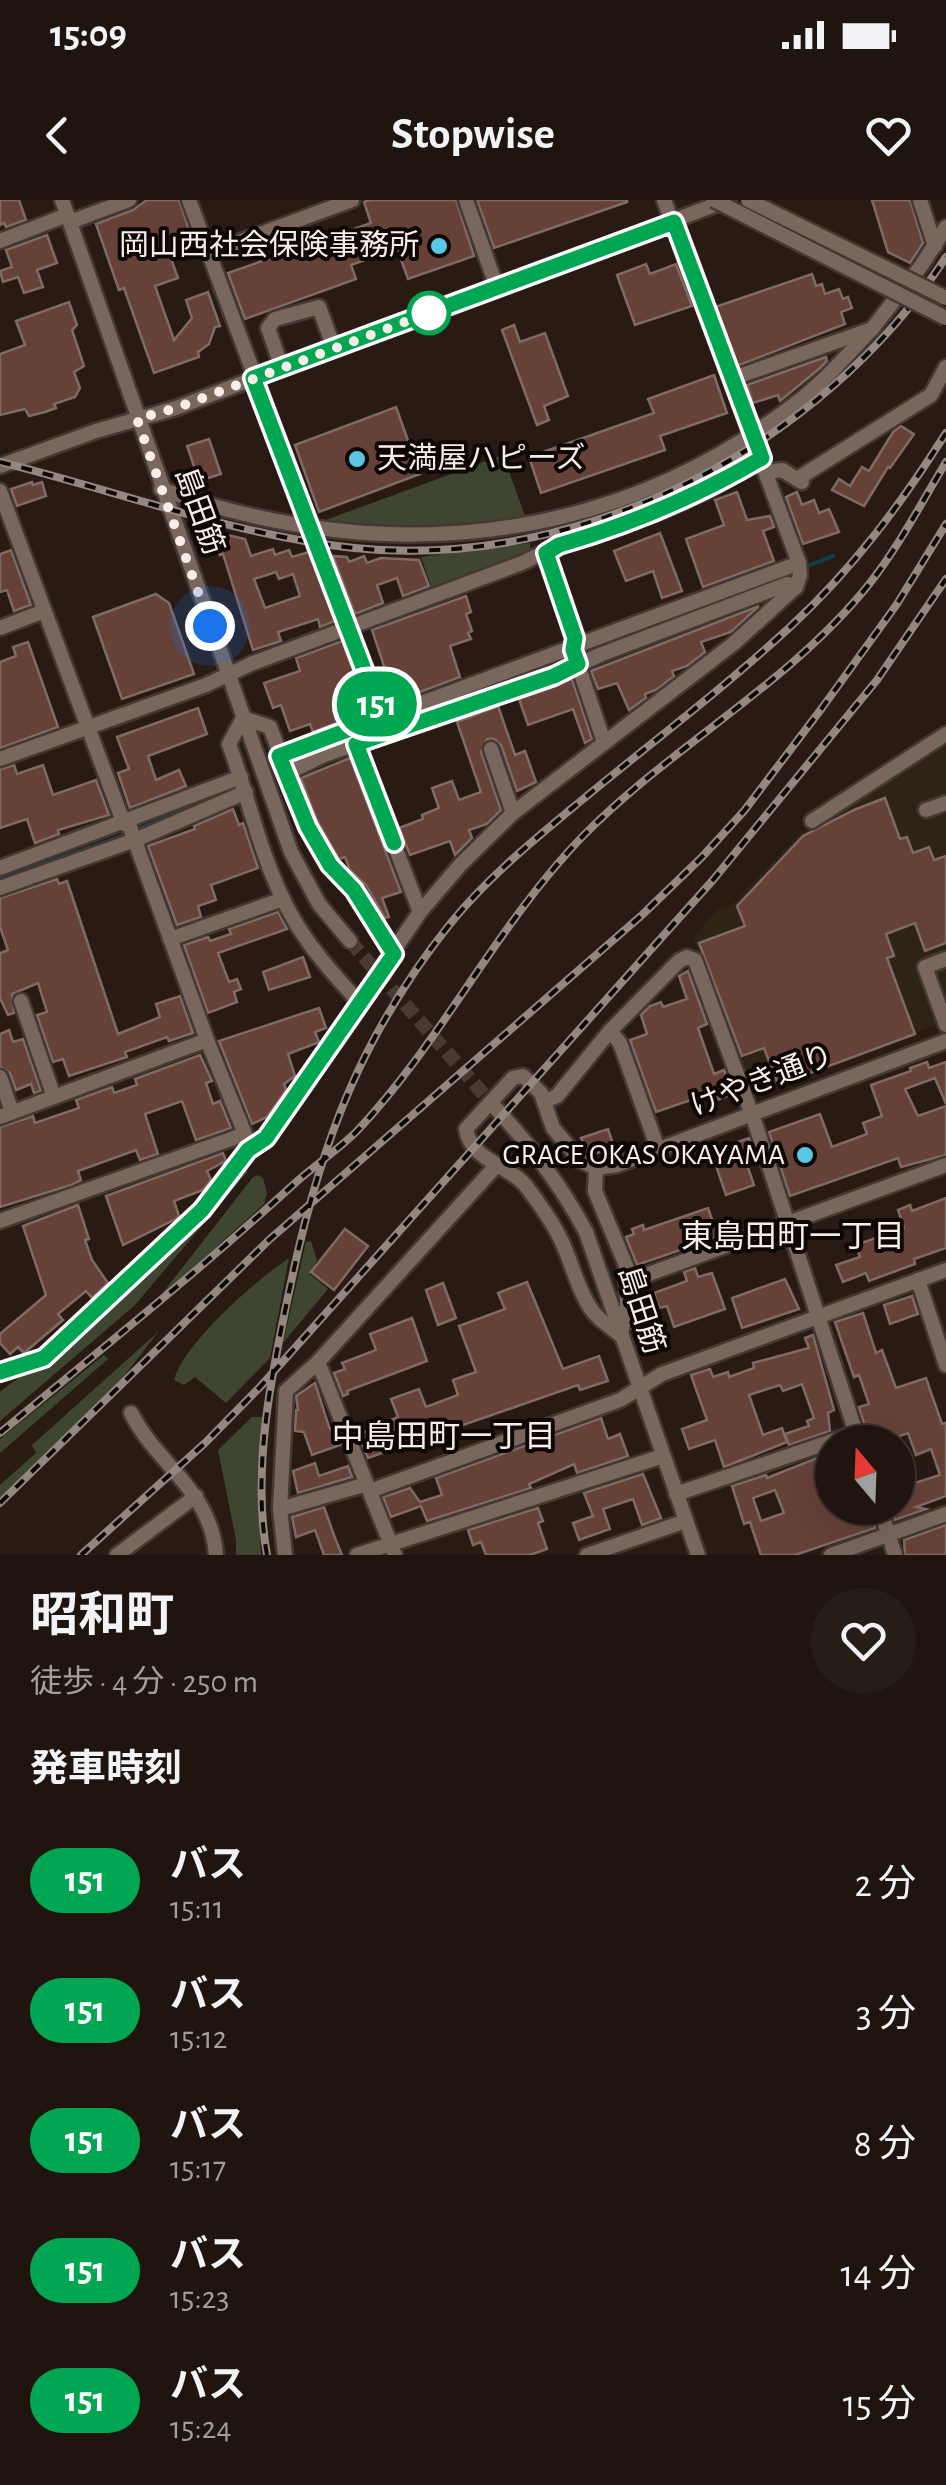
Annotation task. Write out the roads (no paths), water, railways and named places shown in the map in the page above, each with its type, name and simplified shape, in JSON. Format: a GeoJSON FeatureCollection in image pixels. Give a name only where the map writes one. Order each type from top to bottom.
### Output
{"type":"FeatureCollection","features":[{"type":"Feature","properties":{"kind":"street","name":"島田筋"},"geometry":{"type":"LineString","coordinates":[[62,200],[291,852],[319,904],[350,941]]}},
{"type":"Feature","properties":{"kind":"street"},"geometry":{"type":"LineString","coordinates":[[0,240],[129,200]]}},
{"type":"Feature","properties":{"kind":"street"},"geometry":{"type":"LineString","coordinates":[[189,200],[382,717]]}},
{"type":"Feature","properties":{"kind":"street"},"geometry":{"type":"LineString","coordinates":[[209,253],[352,200]]}},
{"type":"Feature","properties":{"kind":"street"},"geometry":{"type":"LineString","coordinates":[[466,200],[498,288]]}},
{"type":"Feature","properties":{"kind":"street"},"geometry":{"type":"LineString","coordinates":[[664,200],[764,465],[799,573]]}},
{"type":"Feature","properties":{"kind":"street"},"geometry":{"type":"LineString","coordinates":[[714,200],[946,318]]}},
{"type":"Feature","properties":{"kind":"street"},"geometry":{"type":"LineString","coordinates":[[0,466],[176,408],[729,200]]}},
{"type":"Feature","properties":{"kind":"street"},"geometry":{"type":"LineString","coordinates":[[748,200],[946,298]]}},
{"type":"Feature","properties":{"kind":"street"},"geometry":{"type":"LineString","coordinates":[[920,200],[935,246]]}},
{"type":"Feature","properties":{"kind":"street"},"geometry":{"type":"LineString","coordinates":[[161,489],[274,522],[344,532],[428,536],[480,533],[578,514],[670,480],[723,452],[796,404],[872,329],[946,226]]}},
{"type":"Feature","properties":{"kind":"street"},"geometry":{"type":"LineString","coordinates":[[282,368],[268,328],[275,319],[318,306],[334,348]]}},
{"type":"Feature","properties":{"kind":"street"},"geometry":{"type":"LineString","coordinates":[[731,379],[872,329]]}},
{"type":"Feature","properties":{"kind":"street"},"geometry":{"type":"LineString","coordinates":[[0,759],[228,676],[559,545],[660,512],[764,465],[800,481],[932,396],[946,367]]}},
{"type":"Feature","properties":{"kind":"street"},"geometry":{"type":"LineString","coordinates":[[0,490],[248,1150]]}},
{"type":"Feature","properties":{"kind":"street"},"geometry":{"type":"LineString","coordinates":[[546,553],[604,742]]}},
{"type":"Feature","properties":{"kind":"street"},"geometry":{"type":"LineString","coordinates":[[286,774],[322,756],[554,676],[575,657],[799,573]]}},
{"type":"Feature","properties":{"kind":"street"},"geometry":{"type":"LineString","coordinates":[[279,756],[382,717],[575,657],[787,584],[799,573]]}},
{"type":"Feature","properties":{"kind":"street"},"geometry":{"type":"LineString","coordinates":[[0,1372],[44,1358],[202,1210],[248,1150],[266,1138],[420,912],[461,864],[513,813],[733,644],[799,573]]}},
{"type":"Feature","properties":{"kind":"street"},"geometry":{"type":"LineString","coordinates":[[0,628],[44,611]]}},
{"type":"Feature","properties":{"kind":"street"},"geometry":{"type":"LineString","coordinates":[[359,1002],[318,957],[283,899],[229,744],[243,718],[270,727],[308,827],[330,865],[354,890],[394,954]]}},
{"type":"Feature","properties":{"kind":"street"},"geometry":{"type":"LineString","coordinates":[[812,821],[946,734]]}},
{"type":"Feature","properties":{"kind":"street"},"geometry":{"type":"LineString","coordinates":[[356,744],[420,912]]}},
{"type":"Feature","properties":{"kind":"street"},"geometry":{"type":"LineString","coordinates":[[490,749],[513,813]]}},
{"type":"Feature","properties":{"kind":"street"},"geometry":{"type":"LineString","coordinates":[[0,888],[243,785]]}},
{"type":"Feature","properties":{"kind":"street"},"geometry":{"type":"LineString","coordinates":[[926,810],[946,803]]}},
{"type":"Feature","properties":{"kind":"street"},"geometry":{"type":"LineString","coordinates":[[0,868],[130,830]]}},
{"type":"Feature","properties":{"kind":"street"},"geometry":{"type":"LineString","coordinates":[[170,939],[283,899]]}},
{"type":"Feature","properties":{"kind":"street"},"geometry":{"type":"LineString","coordinates":[[544,1102],[557,1096],[610,1031],[679,961],[686,957],[694,960],[752,1114],[854,1425]]}},
{"type":"Feature","properties":{"kind":"street"},"geometry":{"type":"LineString","coordinates":[[946,959],[925,967],[946,1025]]}},
{"type":"Feature","properties":{"kind":"street"},"geometry":{"type":"LineString","coordinates":[[21,1001],[54,1097]]}},
{"type":"Feature","properties":{"kind":"street"},"geometry":{"type":"LineString","coordinates":[[610,1031],[620,1043],[658,1149]]}},
{"type":"Feature","properties":{"kind":"street"},"geometry":{"type":"LineString","coordinates":[[0,1077],[6,1115],[206,1040]]}},
{"type":"Feature","properties":{"kind":"street","name":"けやき通り"},"geometry":{"type":"LineString","coordinates":[[596,1168],[617,1165],[946,1041]]}},
{"type":"Feature","properties":{"kind":"street"},"geometry":{"type":"LineString","coordinates":[[523,1076],[540,1093],[554,1128],[580,1161],[596,1168],[595,1192],[626,1268],[627,1305],[621,1335],[593,1313],[579,1288],[562,1240],[542,1207],[520,1178],[495,1166],[468,1140],[466,1129],[513,1078],[523,1076]]}},
{"type":"Feature","properties":{"kind":"street","name":"島田筋"},"geometry":{"type":"LineString","coordinates":[[492,1104],[563,1188],[586,1232],[698,1555]]}},
{"type":"Feature","properties":{"kind":"street"},"geometry":{"type":"LineString","coordinates":[[0,1220],[245,1134]]}},
{"type":"Feature","properties":{"kind":"street"},"geometry":{"type":"LineString","coordinates":[[627,1282],[946,1165]]}},
{"type":"Feature","properties":{"kind":"street"},"geometry":{"type":"LineString","coordinates":[[285,1555],[280,1509],[286,1391],[318,1362],[495,1166]]}},
{"type":"Feature","properties":{"kind":"street"},"geometry":{"type":"LineString","coordinates":[[280,1509],[368,1487],[620,1400],[662,1374],[946,1270]]}},
{"type":"Feature","properties":{"kind":"street"},"geometry":{"type":"LineString","coordinates":[[918,1280],[946,1365]]}},
{"type":"Feature","properties":{"kind":"street"},"geometry":{"type":"LineString","coordinates":[[318,1362],[392,1550]]}},
{"type":"Feature","properties":{"kind":"street"},"geometry":{"type":"LineString","coordinates":[[131,1413],[139,1429],[196,1496],[211,1522],[216,1555]]}},
{"type":"Feature","properties":{"kind":"street"},"geometry":{"type":"LineString","coordinates":[[676,1494],[815,1451]]}},
{"type":"Feature","properties":{"kind":"street"},"geometry":{"type":"LineString","coordinates":[[358,1555],[392,1550],[663,1456]]}},
{"type":"Feature","properties":{"kind":"street"},"geometry":{"type":"LineString","coordinates":[[117,1555],[196,1496]]}},
{"type":"Feature","properties":{"kind":"street"},"geometry":{"type":"LineString","coordinates":[[830,1555],[946,1514]]}},
{"type":"Feature","properties":{"kind":"street"},"geometry":{"type":"LineString","coordinates":[[587,1555],[686,1521]]}},
{"type":"Feature","properties":{"kind":"street"},"geometry":{"type":"LineString","coordinates":[[885,1525],[895,1555]]}},
{"type":"Feature","properties":{"kind":"waterway"},"geometry":{"type":"LineString","coordinates":[[805,567],[833,556]]}},
{"type":"Feature","properties":{"kind":"waterway"},"geometry":{"type":"LineString","coordinates":[[581,654],[768,582]]}},
{"type":"Feature","properties":{"kind":"waterway"},"geometry":{"type":"LineString","coordinates":[[328,747],[572,659]]}},
{"type":"Feature","properties":{"kind":"waterway"},"geometry":{"type":"LineString","coordinates":[[296,760],[314,753]]}},
{"type":"Feature","properties":{"kind":"waterway"},"geometry":{"type":"LineString","coordinates":[[136,830],[219,794]]}},
{"type":"Feature","properties":{"kind":"waterway"},"geometry":{"type":"LineString","coordinates":[[0,879],[128,834]]}},
{"type":"Feature","properties":{"kind":"tunnel"},"geometry":{"type":"LineString","coordinates":[[350,941],[492,1104]]}},
{"type":"Feature","properties":{"kind":"railway"},"geometry":{"type":"LineString","coordinates":[[0,462],[220,523],[309,542],[354,548],[440,550],[525,539],[609,516],[689,482],[764,439],[833,386],[894,325],[946,257]]}},
{"type":"Feature","properties":{"kind":"railway"},"geometry":{"type":"LineString","coordinates":[[267,1555],[261,1486],[266,1416],[292,1278],[332,1135],[369,1048],[392,1007],[450,924],[496,874],[739,672],[813,605],[874,535],[946,433]]}},
{"type":"Feature","properties":{"kind":"railway"},"geometry":{"type":"LineString","coordinates":[[0,1433],[357,1131],[416,1060],[551,871],[617,804],[767,684],[838,619],[891,554],[946,462]]}},
{"type":"Feature","properties":{"kind":"railway"},"geometry":{"type":"LineString","coordinates":[[0,1503],[270,1239],[642,915],[702,857],[744,811],[822,708],[897,604],[946,524]]}},
{"type":"Feature","properties":{"kind":"railway"},"geometry":{"type":"LineString","coordinates":[[81,1555],[205,1443],[260,1387],[713,880],[877,680],[946,579]]}},
{"type":"Feature","properties":{"kind":"place","name":"岡山西社会保険事務所"},"geometry":{"type":"Point","coordinates":[439,246]}},
{"type":"Feature","properties":{"kind":"place","name":"天満屋ハピーズ"},"geometry":{"type":"Point","coordinates":[357,459]}},
{"type":"Feature","properties":{"kind":"place","name":"GRACE OKAS OKAYAMA"},"geometry":{"type":"Point","coordinates":[805,1155]}},
{"type":"Feature","properties":{"kind":"district","name":"東島田町一丁目"},"geometry":{"type":"Point","coordinates":[793,1237]}},
{"type":"Feature","properties":{"kind":"district","name":"中島田町一丁目"},"geometry":{"type":"Point","coordinates":[444,1437]}}]}
